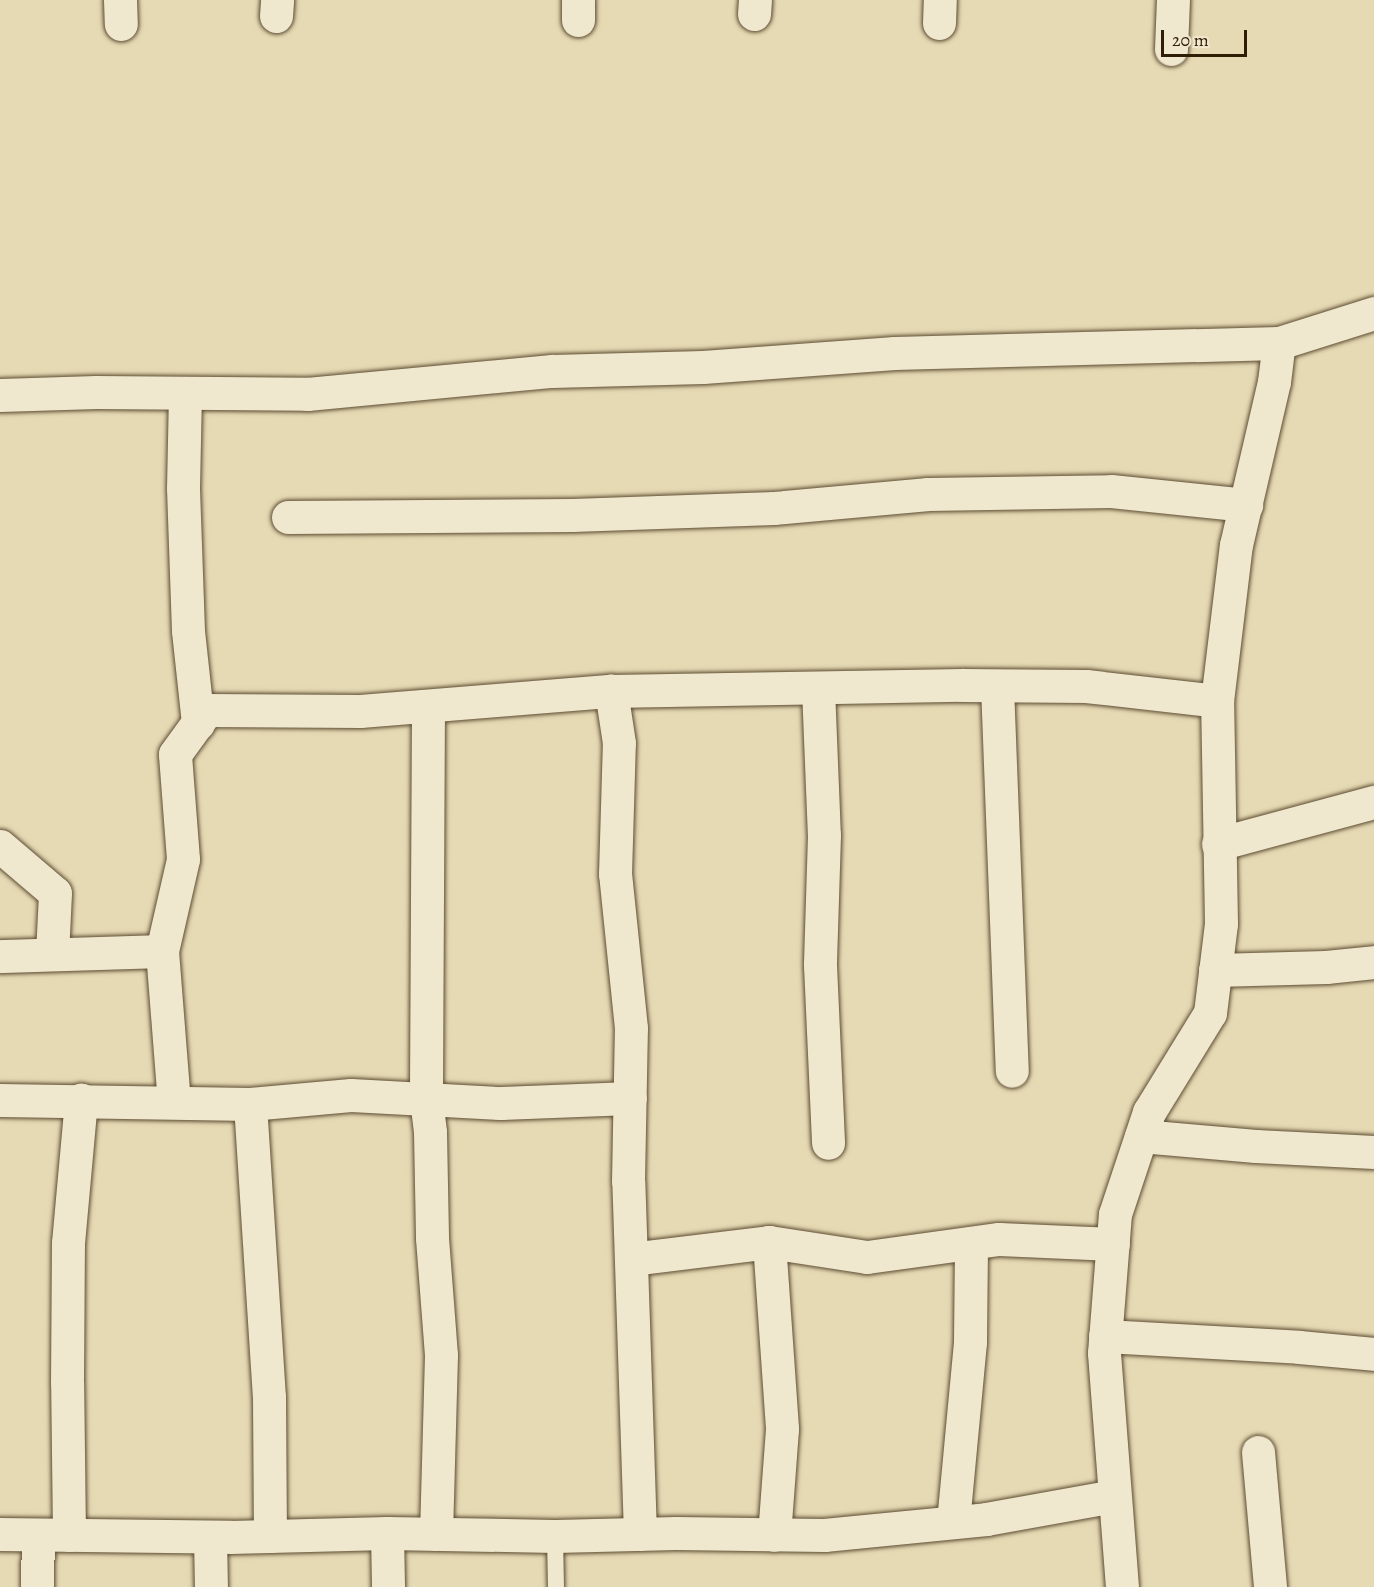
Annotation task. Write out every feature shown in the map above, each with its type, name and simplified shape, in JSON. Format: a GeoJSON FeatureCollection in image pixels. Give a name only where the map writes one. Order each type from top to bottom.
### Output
{"type":"FeatureCollection","features":[{"type":"Feature","properties":{"kind":"street"},"geometry":{"type":"LineString","coordinates":[[1171,49],[1173,0]]}},
{"type":"Feature","properties":{"kind":"street"},"geometry":{"type":"LineString","coordinates":[[0,395],[307,394],[552,371],[704,367],[894,353],[1279,344],[1374,313]]}},
{"type":"Feature","properties":{"kind":"street"},"geometry":{"type":"LineString","coordinates":[[1122,1587],[1104,1353],[1115,1214],[1149,1112],[1210,1013],[1221,924],[1217,701],[1236,545],[1274,382],[1279,344]]}},
{"type":"Feature","properties":{"kind":"street"},"geometry":{"type":"LineString","coordinates":[[185,393],[183,488],[188,631],[198,723]]}},
{"type":"Feature","properties":{"kind":"street"},"geometry":{"type":"LineString","coordinates":[[288,517],[596,515],[774,508],[928,494],[1020,492],[1111,491],[1246,505]]}},
{"type":"Feature","properties":{"kind":"street"},"geometry":{"type":"LineString","coordinates":[[174,1101],[162,951],[183,860],[175,754],[207,710],[360,711],[611,691],[997,686],[1086,686],[1217,701]]}},
{"type":"Feature","properties":{"kind":"street"},"geometry":{"type":"LineString","coordinates":[[997,686],[1012,1071]]}},
{"type":"Feature","properties":{"kind":"street"},"geometry":{"type":"LineString","coordinates":[[818,688],[824,835],[820,965],[828,1143]]}},
{"type":"Feature","properties":{"kind":"street"},"geometry":{"type":"LineString","coordinates":[[611,691],[619,743],[615,874],[631,1028],[628,1181],[640,1534]]}},
{"type":"Feature","properties":{"kind":"street"},"geometry":{"type":"LineString","coordinates":[[428,706],[426,1099],[430,1132],[432,1238],[441,1355],[436,1534]]}},
{"type":"Feature","properties":{"kind":"street"},"geometry":{"type":"LineString","coordinates":[[1218,844],[1374,802]]}},
{"type":"Feature","properties":{"kind":"street"},"geometry":{"type":"LineString","coordinates":[[0,846],[55,893],[52,954]]}},
{"type":"Feature","properties":{"kind":"street"},"geometry":{"type":"LineString","coordinates":[[0,956],[162,951]]}},
{"type":"Feature","properties":{"kind":"street"},"geometry":{"type":"LineString","coordinates":[[1215,970],[1326,967],[1374,962]]}},
{"type":"Feature","properties":{"kind":"street"},"geometry":{"type":"LineString","coordinates":[[0,1100],[250,1104],[351,1095],[501,1103],[630,1098]]}},
{"type":"Feature","properties":{"kind":"street"},"geometry":{"type":"LineString","coordinates":[[37,1587],[54,1535],[66,1382],[68,1243],[81,1100]]}},
{"type":"Feature","properties":{"kind":"street"},"geometry":{"type":"LineString","coordinates":[[250,1104],[269,1396],[270,1536]]}},
{"type":"Feature","properties":{"kind":"street"},"geometry":{"type":"LineString","coordinates":[[1141,1136],[1256,1146],[1374,1152]]}},
{"type":"Feature","properties":{"kind":"street"},"geometry":{"type":"LineString","coordinates":[[631,1259],[769,1242],[867,1257],[999,1239],[1113,1244]]}},
{"type":"Feature","properties":{"kind":"street"},"geometry":{"type":"LineString","coordinates":[[769,1242],[782,1429],[774,1535]]}},
{"type":"Feature","properties":{"kind":"street"},"geometry":{"type":"LineString","coordinates":[[953,1522],[970,1342],[971,1243]]}},
{"type":"Feature","properties":{"kind":"street"},"geometry":{"type":"LineString","coordinates":[[1105,1336],[1299,1347],[1374,1354]]}},
{"type":"Feature","properties":{"kind":"street"},"geometry":{"type":"LineString","coordinates":[[1258,1452],[1270,1587]]}},
{"type":"Feature","properties":{"kind":"street"},"geometry":{"type":"LineString","coordinates":[[0,1534],[210,1537],[387,1533],[555,1536],[824,1535],[986,1519],[1114,1496]]}},
{"type":"Feature","properties":{"kind":"street"},"geometry":{"type":"LineString","coordinates":[[387,1533],[388,1587]]}},
{"type":"Feature","properties":{"kind":"street"},"geometry":{"type":"LineString","coordinates":[[210,1537],[211,1587]]}},
{"type":"Feature","properties":{"kind":"lane"},"geometry":{"type":"LineString","coordinates":[[555,1536],[556,1587]]}}]}
